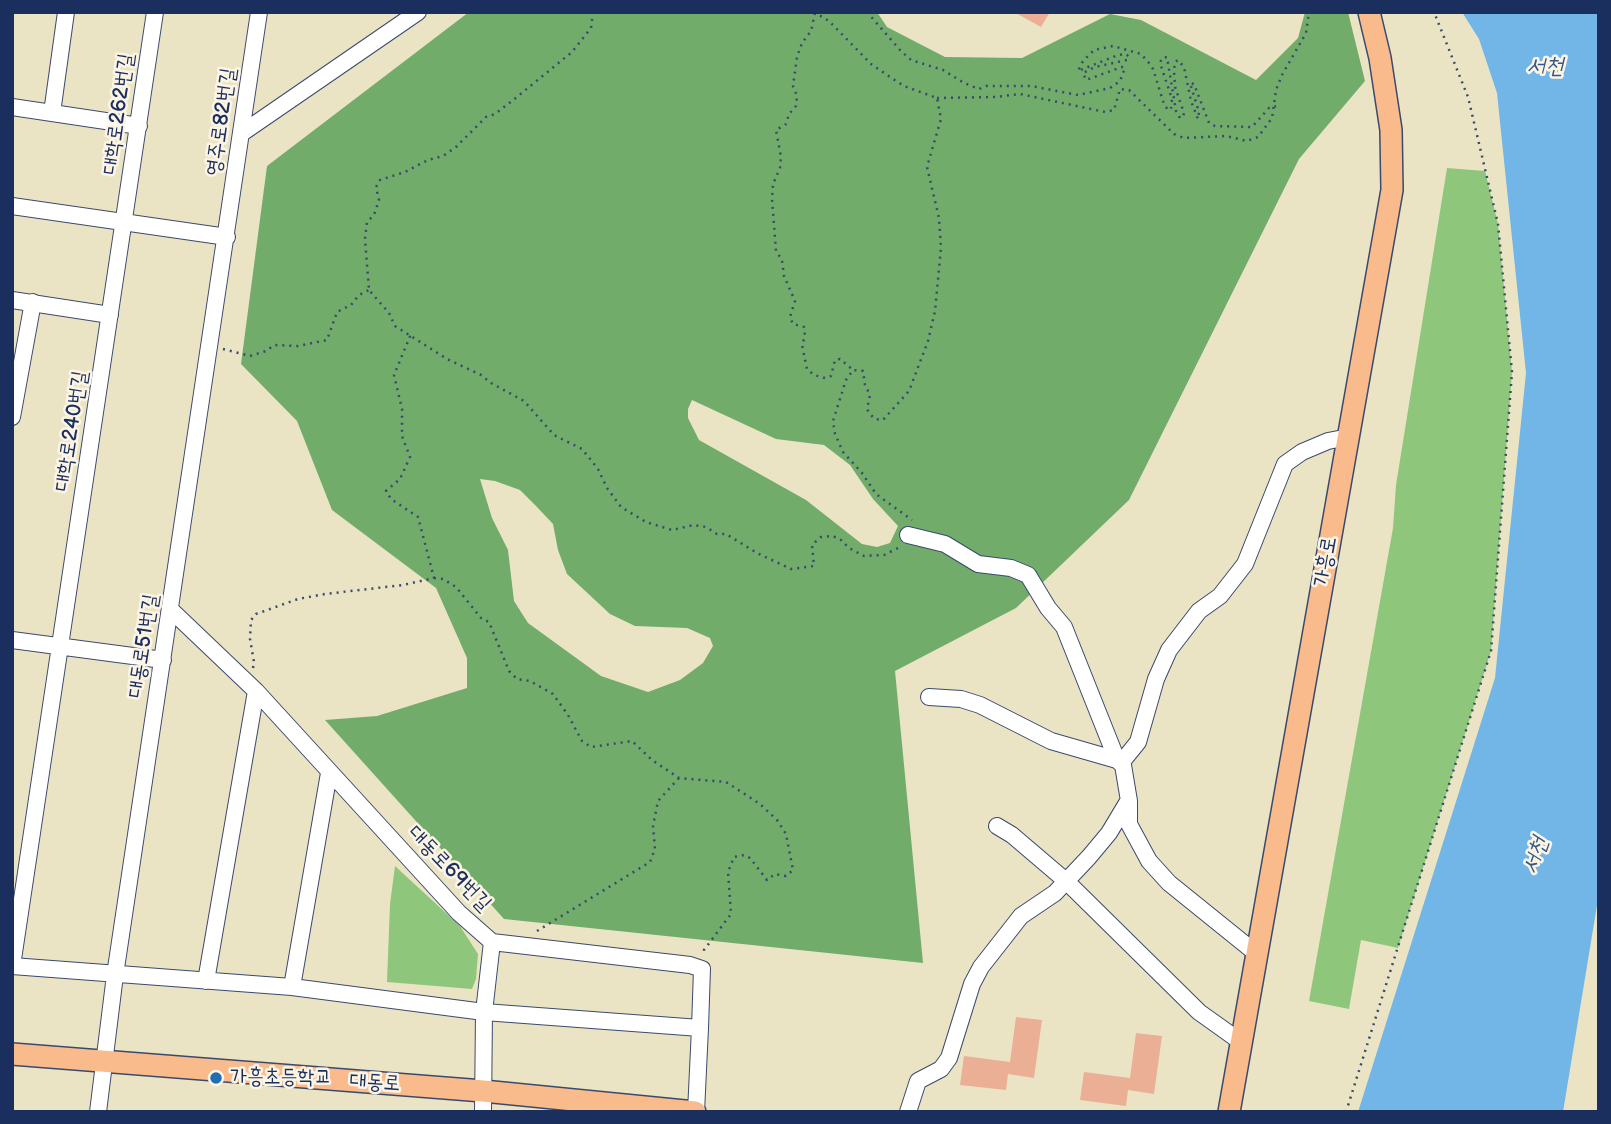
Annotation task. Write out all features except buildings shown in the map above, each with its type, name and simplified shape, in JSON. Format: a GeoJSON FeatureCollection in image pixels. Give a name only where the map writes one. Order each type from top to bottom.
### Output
{"type":"FeatureCollection","features":[{"type":"Feature","properties":{"kind":"main road","name":"가흥로"},"geometry":{"type":"LineString","coordinates":[[1229,1112],[1392,190],[1391,130],[1380,58],[1369,12]]}},
{"type":"Feature","properties":{"kind":"main road","name":"대동로"},"geometry":{"type":"LineString","coordinates":[[12,1054],[483,1101],[695,1112]]}},
{"type":"Feature","properties":{"kind":"street"},"geometry":{"type":"LineString","coordinates":[[51,113],[66,12]]}},
{"type":"Feature","properties":{"kind":"street","name":"대학로262번길"},"geometry":{"type":"LineString","coordinates":[[124,223],[155,12]]}},
{"type":"Feature","properties":{"kind":"street","name":"영주로82번길"},"geometry":{"type":"LineString","coordinates":[[227,237],[259,12]]}},
{"type":"Feature","properties":{"kind":"street"},"geometry":{"type":"LineString","coordinates":[[242,133],[418,12]]}},
{"type":"Feature","properties":{"kind":"street"},"geometry":{"type":"LineString","coordinates":[[12,107],[139,126]]}},
{"type":"Feature","properties":{"kind":"street"},"geometry":{"type":"LineString","coordinates":[[12,206],[227,237]]}},
{"type":"Feature","properties":{"kind":"street","name":"대학로240번길"},"geometry":{"type":"LineString","coordinates":[[12,966],[124,223]]}},
{"type":"Feature","properties":{"kind":"street","name":"대동로51번길"},"geometry":{"type":"LineString","coordinates":[[98,1112],[115,975],[227,237]]}},
{"type":"Feature","properties":{"kind":"street"},"geometry":{"type":"LineString","coordinates":[[12,300],[110,314]]}},
{"type":"Feature","properties":{"kind":"street"},"geometry":{"type":"LineString","coordinates":[[12,417],[33,302]]}},
{"type":"Feature","properties":{"kind":"street"},"geometry":{"type":"LineString","coordinates":[[1119,762],[1138,742],[1156,679],[1169,650],[1199,611],[1220,596],[1245,564],[1285,464],[1315,447],[1349,437]]}},
{"type":"Feature","properties":{"kind":"street"},"geometry":{"type":"LineString","coordinates":[[908,536],[945,544],[978,564],[1011,568],[1028,575],[1048,608],[1064,627],[1119,762],[1129,801],[1129,824],[1149,861],[1168,883],[1257,954]]}},
{"type":"Feature","properties":{"kind":"street","name":"대동로69번길"},"geometry":{"type":"LineString","coordinates":[[171,610],[250,686],[459,913],[492,942],[484,1012],[483,1101]]}},
{"type":"Feature","properties":{"kind":"street"},"geometry":{"type":"LineString","coordinates":[[12,640],[163,660]]}},
{"type":"Feature","properties":{"kind":"street"},"geometry":{"type":"LineString","coordinates":[[206,981],[250,686]]}},
{"type":"Feature","properties":{"kind":"street"},"geometry":{"type":"LineString","coordinates":[[929,697],[961,699],[980,705],[1051,741],[1119,762]]}},
{"type":"Feature","properties":{"kind":"street"},"geometry":{"type":"LineString","coordinates":[[292,987],[329,773]]}},
{"type":"Feature","properties":{"kind":"street"},"geometry":{"type":"LineString","coordinates":[[908,1112],[918,1081],[941,1069],[949,1058],[972,984],[981,967],[1021,916],[1055,893],[1110,833],[1129,801]]}},
{"type":"Feature","properties":{"kind":"street"},"geometry":{"type":"LineString","coordinates":[[997,826],[1012,835],[1066,881],[1199,1012],[1241,1042]]}},
{"type":"Feature","properties":{"kind":"street"},"geometry":{"type":"LineString","coordinates":[[492,942],[690,965],[702,969],[695,1112]]}},
{"type":"Feature","properties":{"kind":"street"},"geometry":{"type":"LineString","coordinates":[[12,966],[292,987],[484,1012],[700,1028]]}},
{"type":"Feature","properties":{"kind":"path"},"geometry":{"type":"LineString","coordinates":[[593,12],[591,28],[572,52],[503,107],[486,117],[456,147],[443,156],[380,180],[376,187],[379,200],[374,215],[368,222],[365,239],[369,290],[389,313],[396,326],[411,334],[424,346],[524,401],[554,435],[582,449],[598,469],[607,488],[621,507],[646,522],[672,530],[694,525],[706,527],[717,534],[726,534],[791,569],[814,566],[812,545],[821,537],[833,536],[864,556],[884,555],[903,546],[908,536],[912,518],[876,494],[843,452],[835,434],[834,421],[846,380],[853,370]]}},
{"type":"Feature","properties":{"kind":"path"},"geometry":{"type":"LineString","coordinates":[[937,97],[941,119],[927,167],[940,218],[942,248],[936,311],[909,391],[883,420],[875,419],[867,409],[870,396],[863,371],[853,370],[840,359],[835,360],[831,376],[825,378],[814,375],[807,369],[802,345],[804,327],[793,324],[790,317],[795,302],[784,276],[782,260],[776,251],[772,199],[773,184],[780,168],[781,157],[776,130],[786,124],[789,114],[796,106],[797,96],[793,86],[797,57],[802,43],[811,31],[814,12],[829,20],[871,64],[904,86],[937,97],[1020,94],[1105,112],[1114,110],[1120,89],[1129,90],[1174,134],[1184,138],[1226,136],[1247,141],[1258,137],[1272,118],[1276,106],[1276,90],[1306,33],[1309,12]]}},
{"type":"Feature","properties":{"kind":"path"},"geometry":{"type":"LineString","coordinates":[[867,12],[911,60],[943,70],[979,89],[992,86],[1031,86],[1079,95],[1110,88],[1120,81],[1125,68],[1122,66],[1086,80],[1083,73],[1095,67],[1127,60],[1129,57],[1126,54],[1078,71],[1094,50],[1113,46],[1141,54],[1149,63],[1168,110],[1171,109],[1172,100],[1160,63],[1162,58],[1167,57],[1176,111],[1180,118],[1184,117],[1184,113],[1175,87],[1174,71],[1175,62],[1178,60],[1184,67],[1198,119],[1199,112],[1190,83],[1194,84],[1209,123],[1215,126],[1252,127],[1269,108],[1276,106]]}},
{"type":"Feature","properties":{"kind":"path"},"geometry":{"type":"LineString","coordinates":[[1346,1112],[1491,651],[1512,372],[1498,224],[1468,97],[1434,12]]}},
{"type":"Feature","properties":{"kind":"path"},"geometry":{"type":"LineString","coordinates":[[211,345],[250,356],[267,351],[274,345],[299,345],[327,340],[337,312],[352,305],[359,295],[369,290]]}},
{"type":"Feature","properties":{"kind":"path"},"geometry":{"type":"LineString","coordinates":[[411,334],[394,375],[402,409],[402,436],[410,457],[400,479],[386,491],[391,499],[418,517],[434,578]]}},
{"type":"Feature","properties":{"kind":"path"},"geometry":{"type":"LineString","coordinates":[[250,686],[254,667],[250,630],[251,620],[256,614],[311,596],[403,585],[434,578],[443,579],[456,587],[481,618],[489,622],[509,671],[517,679],[530,681],[553,694],[582,741],[591,747],[632,741],[652,760],[679,778],[726,782],[760,804],[786,834],[793,870],[786,876],[775,874],[767,880],[750,858],[744,855],[734,857],[728,872],[731,914],[704,950],[702,969]]}},
{"type":"Feature","properties":{"kind":"path"},"geometry":{"type":"LineString","coordinates":[[536,932],[650,862],[655,849],[653,826],[658,801],[679,778]]}},
{"type":"Feature","properties":{"kind":"green space"},"geometry":{"type":"Polygon","coordinates":[[[469,12],[877,12],[887,27],[945,57],[1022,58],[1110,14],[1141,20],[1256,80],[1298,38],[1305,12],[1348,12],[1365,81],[1299,159],[1129,500],[1016,608],[895,671],[923,963],[504,919],[325,720],[377,716],[467,688],[467,658],[436,588],[332,510],[297,421],[241,364],[267,166],[469,12]],[[692,400],[688,418],[699,440],[806,500],[862,544],[877,547],[890,543],[898,526],[873,499],[850,465],[824,445],[776,439],[692,400]],[[480,479],[492,518],[508,550],[514,601],[528,623],[601,676],[648,692],[680,680],[703,663],[713,646],[710,638],[687,628],[635,626],[610,614],[567,574],[558,550],[553,524],[537,507],[520,490],[480,479]]]}},
{"type":"Feature","properties":{"kind":"green space"},"geometry":{"type":"Polygon","coordinates":[[[1447,168],[1485,171],[1498,224],[1512,372],[1491,651],[1398,948],[1361,940],[1349,1009],[1309,1001],[1393,528],[1396,485],[1447,168]]]}},
{"type":"Feature","properties":{"kind":"green space"},"geometry":{"type":"Polygon","coordinates":[[[395,866],[460,926],[478,954],[476,979],[472,989],[387,982],[390,904],[395,866]]]}},
{"type":"Feature","properties":{"kind":"water","name":"서천"},"geometry":{"type":"Polygon","coordinates":[[[1462,12],[1599,12],[1599,893],[1563,1112],[1358,1112],[1495,678],[1526,373],[1497,93],[1479,39],[1462,12]]]}},
{"type":"Feature","properties":{"kind":"place","name":"가흥초등학교"},"geometry":{"type":"Point","coordinates":[216,1078]}}]}
